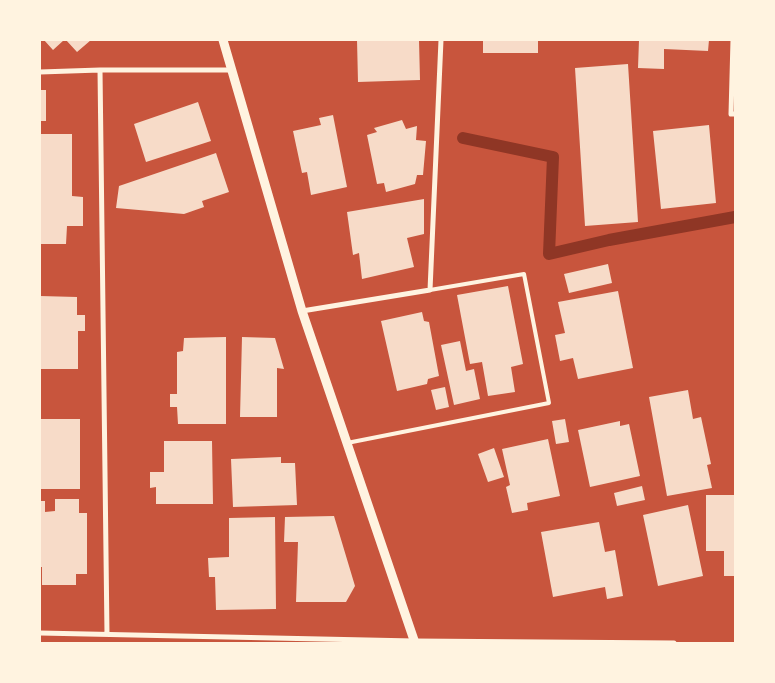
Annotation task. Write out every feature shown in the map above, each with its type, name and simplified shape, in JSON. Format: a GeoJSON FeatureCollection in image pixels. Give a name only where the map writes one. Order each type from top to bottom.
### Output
{"type":"FeatureCollection","features":[{"type":"Feature","properties":{"kind":"street"},"geometry":{"type":"LineString","coordinates":[[223,40],[302,311],[415,642]]}},
{"type":"Feature","properties":{"kind":"street"},"geometry":{"type":"LineString","coordinates":[[302,311],[430,290],[441,40]]}},
{"type":"Feature","properties":{"kind":"street"},"geometry":{"type":"LineString","coordinates":[[733,40],[731,114],[735,114]]}},
{"type":"Feature","properties":{"kind":"street"},"geometry":{"type":"LineString","coordinates":[[100,70],[107,634]]}},
{"type":"Feature","properties":{"kind":"street"},"geometry":{"type":"LineString","coordinates":[[40,72],[233,70]]}},
{"type":"Feature","properties":{"kind":"street"},"geometry":{"type":"LineString","coordinates":[[40,633],[415,642],[674,643]]}},
{"type":"Feature","properties":{"kind":"street"},"geometry":{"type":"LineString","coordinates":[[161,636],[161,643]]}},
{"type":"Feature","properties":{"kind":"lane"},"geometry":{"type":"LineString","coordinates":[[347,443],[549,403],[524,274],[430,290]]}},
{"type":"Feature","properties":{"kind":"building"},"geometry":{"type":"Polygon","coordinates":[[[44,40],[64,40],[53,50],[44,40]]]}},
{"type":"Feature","properties":{"kind":"building"},"geometry":{"type":"Polygon","coordinates":[[[66,40],[91,40],[77,52],[66,40]]]}},
{"type":"Feature","properties":{"kind":"building"},"geometry":{"type":"Polygon","coordinates":[[[357,40],[419,40],[420,80],[358,82],[357,40]]]}},
{"type":"Feature","properties":{"kind":"building"},"geometry":{"type":"Polygon","coordinates":[[[483,40],[538,40],[538,53],[483,53],[483,40]]]}},
{"type":"Feature","properties":{"kind":"building"},"geometry":{"type":"Polygon","coordinates":[[[639,40],[709,40],[708,51],[664,49],[664,69],[638,68],[639,40]]]}},
{"type":"Feature","properties":{"kind":"building"},"geometry":{"type":"Polygon","coordinates":[[[628,64],[638,222],[585,226],[575,68],[628,64]]]}},
{"type":"Feature","properties":{"kind":"building"},"geometry":{"type":"Polygon","coordinates":[[[40,90],[46,90],[46,121],[40,121],[40,90]]]}},
{"type":"Feature","properties":{"kind":"building"},"geometry":{"type":"Polygon","coordinates":[[[198,102],[211,141],[146,162],[134,124],[198,102]]]}},
{"type":"Feature","properties":{"kind":"building"},"geometry":{"type":"Polygon","coordinates":[[[333,115],[347,187],[311,195],[307,172],[302,173],[293,131],[321,125],[319,118],[333,115]]]}},
{"type":"Feature","properties":{"kind":"building"},"geometry":{"type":"Polygon","coordinates":[[[402,120],[406,129],[417,126],[416,140],[426,141],[423,175],[417,175],[415,184],[386,192],[384,183],[377,184],[367,135],[377,132],[374,128],[402,120]]]}},
{"type":"Feature","properties":{"kind":"building"},"geometry":{"type":"Polygon","coordinates":[[[709,125],[716,203],[661,209],[653,131],[709,125]]]}},
{"type":"Feature","properties":{"kind":"building"},"geometry":{"type":"Polygon","coordinates":[[[40,134],[72,134],[72,196],[83,197],[83,226],[67,226],[66,244],[40,244],[40,134]]]}},
{"type":"Feature","properties":{"kind":"building"},"geometry":{"type":"Polygon","coordinates":[[[216,153],[229,192],[202,201],[204,207],[184,214],[116,208],[119,186],[216,153]]]}},
{"type":"Feature","properties":{"kind":"building"},"geometry":{"type":"Polygon","coordinates":[[[424,199],[424,234],[407,238],[414,267],[362,279],[359,253],[353,255],[347,212],[424,199]]]}},
{"type":"Feature","properties":{"kind":"building"},"geometry":{"type":"Polygon","coordinates":[[[608,264],[612,283],[569,293],[564,274],[608,264]]]}},
{"type":"Feature","properties":{"kind":"building"},"geometry":{"type":"Polygon","coordinates":[[[508,286],[523,364],[511,367],[515,392],[488,396],[482,362],[470,364],[457,295],[508,286]]]}},
{"type":"Feature","properties":{"kind":"building"},"geometry":{"type":"Polygon","coordinates":[[[618,291],[633,368],[578,379],[573,358],[560,361],[555,335],[565,333],[558,302],[618,291]]]}},
{"type":"Feature","properties":{"kind":"building"},"geometry":{"type":"Polygon","coordinates":[[[40,296],[77,297],[77,315],[85,315],[85,331],[78,331],[78,369],[40,369],[40,296]]]}},
{"type":"Feature","properties":{"kind":"building"},"geometry":{"type":"Polygon","coordinates":[[[422,312],[424,321],[429,322],[439,376],[428,379],[427,384],[397,391],[381,321],[422,312]]]}},
{"type":"Feature","properties":{"kind":"building"},"geometry":{"type":"Polygon","coordinates":[[[226,337],[226,424],[178,424],[177,407],[170,407],[170,394],[177,394],[177,352],[183,351],[184,338],[226,337]]]}},
{"type":"Feature","properties":{"kind":"building"},"geometry":{"type":"Polygon","coordinates":[[[242,337],[275,338],[284,369],[277,368],[277,417],[240,417],[242,337]]]}},
{"type":"Feature","properties":{"kind":"building"},"geometry":{"type":"Polygon","coordinates":[[[460,341],[466,371],[474,369],[480,399],[454,405],[441,345],[460,341]]]}},
{"type":"Feature","properties":{"kind":"building"},"geometry":{"type":"Polygon","coordinates":[[[445,387],[449,407],[436,410],[431,390],[445,387]]]}},
{"type":"Feature","properties":{"kind":"building"},"geometry":{"type":"Polygon","coordinates":[[[688,390],[693,419],[701,417],[711,464],[707,465],[712,488],[667,496],[649,397],[688,390]]]}},
{"type":"Feature","properties":{"kind":"building"},"geometry":{"type":"Polygon","coordinates":[[[40,419],[80,419],[80,489],[40,489],[40,419]]]}},
{"type":"Feature","properties":{"kind":"building"},"geometry":{"type":"Polygon","coordinates":[[[565,419],[569,442],[556,444],[552,421],[565,419]]]}},
{"type":"Feature","properties":{"kind":"building"},"geometry":{"type":"Polygon","coordinates":[[[620,421],[620,426],[629,424],[640,476],[590,487],[578,430],[620,421]]]}},
{"type":"Feature","properties":{"kind":"building"},"geometry":{"type":"Polygon","coordinates":[[[548,439],[560,496],[527,503],[528,510],[512,513],[506,487],[510,485],[502,449],[548,439]]]}},
{"type":"Feature","properties":{"kind":"building"},"geometry":{"type":"Polygon","coordinates":[[[164,441],[212,441],[213,504],[156,504],[156,487],[150,488],[150,472],[164,472],[164,441]]]}},
{"type":"Feature","properties":{"kind":"building"},"geometry":{"type":"Polygon","coordinates":[[[494,448],[504,477],[488,482],[478,454],[494,448]]]}},
{"type":"Feature","properties":{"kind":"building"},"geometry":{"type":"Polygon","coordinates":[[[281,457],[281,463],[295,463],[297,505],[233,507],[231,459],[281,457]]]}},
{"type":"Feature","properties":{"kind":"building"},"geometry":{"type":"Polygon","coordinates":[[[642,486],[645,500],[617,506],[614,493],[642,486]]]}},
{"type":"Feature","properties":{"kind":"building"},"geometry":{"type":"Polygon","coordinates":[[[706,495],[735,495],[735,576],[724,576],[724,551],[706,551],[706,495]]]}},
{"type":"Feature","properties":{"kind":"building"},"geometry":{"type":"Polygon","coordinates":[[[55,499],[79,499],[79,513],[87,513],[87,574],[76,574],[76,585],[42,585],[42,567],[40,567],[40,501],[45,501],[45,512],[55,511],[55,499]]]}},
{"type":"Feature","properties":{"kind":"building"},"geometry":{"type":"Polygon","coordinates":[[[688,505],[703,576],[658,586],[643,515],[688,505]]]}},
{"type":"Feature","properties":{"kind":"building"},"geometry":{"type":"Polygon","coordinates":[[[334,516],[355,586],[346,602],[296,602],[298,542],[284,542],[285,517],[334,516]]]}},
{"type":"Feature","properties":{"kind":"building"},"geometry":{"type":"Polygon","coordinates":[[[275,517],[276,609],[216,610],[215,577],[209,577],[208,558],[229,557],[229,518],[275,517]]]}},
{"type":"Feature","properties":{"kind":"building"},"geometry":{"type":"Polygon","coordinates":[[[599,522],[605,552],[615,550],[623,596],[607,599],[605,587],[553,597],[541,532],[599,522]]]}},
{"type":"Feature","properties":{"kind":"waterway"},"geometry":{"type":"LineString","coordinates":[[463,138],[553,157],[549,254],[609,240],[735,217]]}}]}
